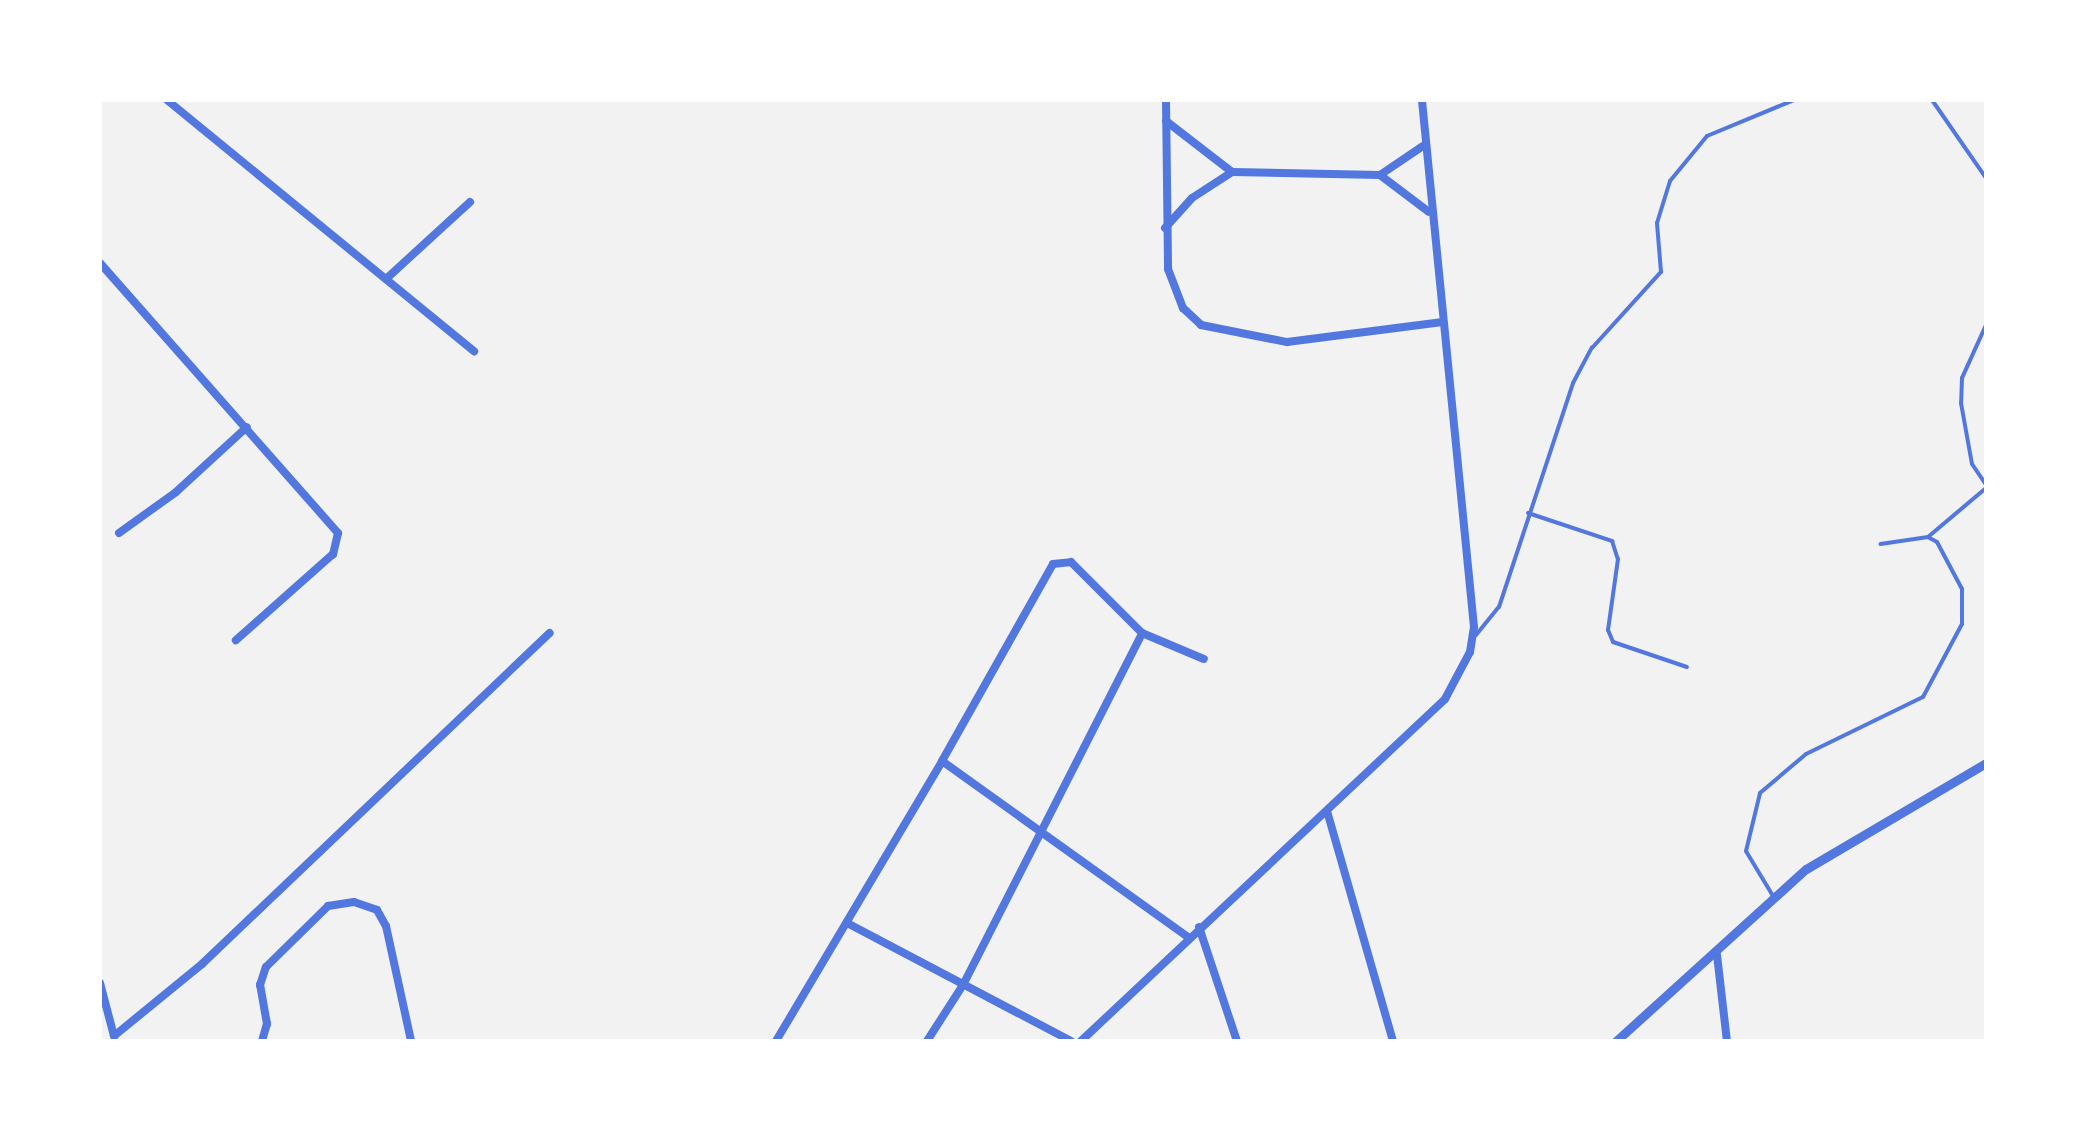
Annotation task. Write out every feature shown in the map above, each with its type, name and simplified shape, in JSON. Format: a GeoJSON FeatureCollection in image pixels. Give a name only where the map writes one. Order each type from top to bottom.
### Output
{"type":"FeatureCollection","features":[{"type":"Feature","properties":{"kind":"street"},"geometry":{"type":"LineString","coordinates":[[167,100],[474,351]]}},
{"type":"Feature","properties":{"kind":"street"},"geometry":{"type":"LineString","coordinates":[[1166,100],[1168,270],[1183,308],[1200,324],[1226,335],[1325,340],[1443,322]]}},
{"type":"Feature","properties":{"kind":"street"},"geometry":{"type":"LineString","coordinates":[[1082,1041],[1199,926],[1444,699],[1472,638],[1423,146],[1422,100]]}},
{"type":"Feature","properties":{"kind":"street"},"geometry":{"type":"LineString","coordinates":[[1166,121],[1232,172]]}},
{"type":"Feature","properties":{"kind":"street"},"geometry":{"type":"LineString","coordinates":[[1165,228],[1203,189],[1232,172],[1380,175],[1423,146]]}},
{"type":"Feature","properties":{"kind":"street"},"geometry":{"type":"LineString","coordinates":[[1380,175],[1430,212]]}},
{"type":"Feature","properties":{"kind":"street"},"geometry":{"type":"LineString","coordinates":[[386,279],[470,202]]}},
{"type":"Feature","properties":{"kind":"street"},"geometry":{"type":"LineString","coordinates":[[100,263],[335,526],[339,539],[333,554],[236,640]]}},
{"type":"Feature","properties":{"kind":"street"},"geometry":{"type":"LineString","coordinates":[[118,533],[176,492],[246,427]]}},
{"type":"Feature","properties":{"kind":"street"},"geometry":{"type":"LineString","coordinates":[[776,1041],[850,924],[1052,564],[1071,562],[1142,634],[1204,660]]}},
{"type":"Feature","properties":{"kind":"street"},"geometry":{"type":"LineString","coordinates":[[104,1041],[216,951],[549,633]]}},
{"type":"Feature","properties":{"kind":"street"},"geometry":{"type":"LineString","coordinates":[[927,1041],[963,985],[1142,634]]}},
{"type":"Feature","properties":{"kind":"street"},"geometry":{"type":"LineString","coordinates":[[942,762],[1041,827],[1188,938]]}},
{"type":"Feature","properties":{"kind":"street"},"geometry":{"type":"LineString","coordinates":[[1616,1041],[1717,955],[1806,869],[1986,763]]}},
{"type":"Feature","properties":{"kind":"street"},"geometry":{"type":"LineString","coordinates":[[1327,811],[1393,1041]]}},
{"type":"Feature","properties":{"kind":"street"},"geometry":{"type":"LineString","coordinates":[[262,1041],[267,1024],[260,984],[266,967],[328,906],[354,902],[378,910],[386,926],[410,1041]]}},
{"type":"Feature","properties":{"kind":"street"},"geometry":{"type":"LineString","coordinates":[[850,924],[1071,1041]]}},
{"type":"Feature","properties":{"kind":"street"},"geometry":{"type":"LineString","coordinates":[[1199,926],[1237,1041]]}},
{"type":"Feature","properties":{"kind":"street"},"geometry":{"type":"LineString","coordinates":[[1717,955],[1727,1041]]}},
{"type":"Feature","properties":{"kind":"street"},"geometry":{"type":"LineString","coordinates":[[100,982],[114,1036]]}},
{"type":"Feature","properties":{"kind":"lane"},"geometry":{"type":"LineString","coordinates":[[1472,638],[1499,607],[1528,514],[1586,360],[1661,272],[1656,223],[1670,181],[1707,136],[1794,100]]}},
{"type":"Feature","properties":{"kind":"lane"},"geometry":{"type":"LineString","coordinates":[[1932,100],[1986,178]]}},
{"type":"Feature","properties":{"kind":"lane"},"geometry":{"type":"LineString","coordinates":[[1881,544],[1928,537],[1986,487],[1972,464],[1961,403],[1962,378],[1986,325]]}},
{"type":"Feature","properties":{"kind":"lane"},"geometry":{"type":"LineString","coordinates":[[1528,514],[1612,542],[1618,559],[1608,630],[1613,642],[1686,667]]}},
{"type":"Feature","properties":{"kind":"lane"},"geometry":{"type":"LineString","coordinates":[[1775,898],[1746,851],[1760,793],[1806,754],[1908,709],[1933,685],[1955,643],[1962,589],[1945,550],[1928,537]]}}]}
